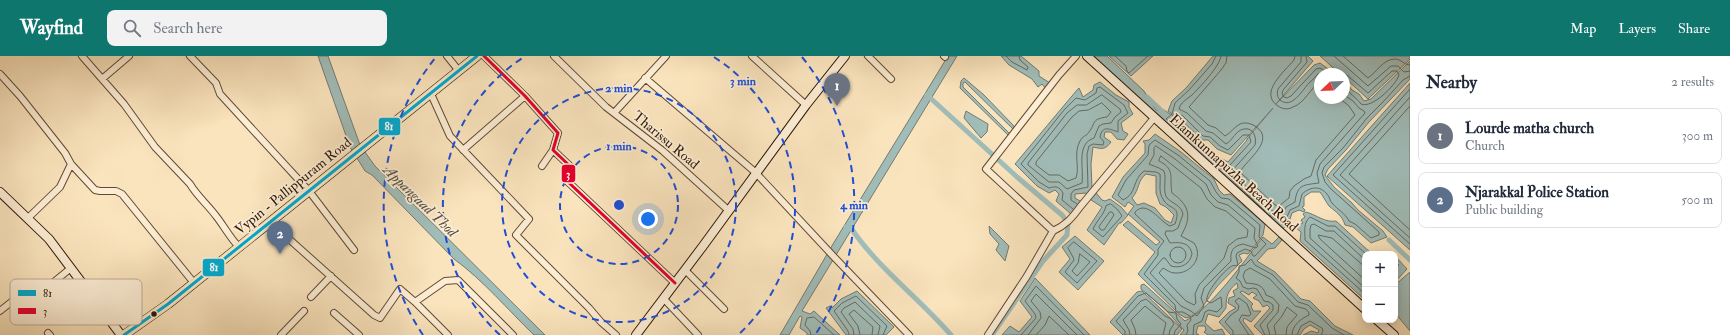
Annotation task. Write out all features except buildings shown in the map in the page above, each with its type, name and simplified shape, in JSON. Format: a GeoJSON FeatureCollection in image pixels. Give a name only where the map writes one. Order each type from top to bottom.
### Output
{"type":"FeatureCollection","features":[{"type":"Feature","properties":{"kind":"main road","name":"Vypin - Pallippuram Road"},"geometry":{"type":"LineString","coordinates":[[142,322],[168,304],[477,56]]}},
{"type":"Feature","properties":{"kind":"main road"},"geometry":{"type":"LineString","coordinates":[[636,335],[664,299],[755,172],[845,56]]}},
{"type":"Feature","properties":{"kind":"main road","name":"Elamkunnapuzha Beach Road"},"geometry":{"type":"LineString","coordinates":[[1087,56],[1362,306]]}},
{"type":"Feature","properties":{"kind":"main road"},"geometry":{"type":"LineString","coordinates":[[0,192],[49,239],[80,279]]}},
{"type":"Feature","properties":{"kind":"main road"},"geometry":{"type":"LineString","coordinates":[[1380,323],[1394,335]]}},
{"type":"Feature","properties":{"kind":"main road"},"geometry":{"type":"LineString","coordinates":[[115,325],[123,335]]}},
{"type":"Feature","properties":{"kind":"main road","name":"Vypin - Pallippuram Road"},"geometry":{"type":"LineString","coordinates":[[123,335],[138,325]]}},
{"type":"Feature","properties":{"kind":"street"},"geometry":{"type":"LineString","coordinates":[[82,56],[124,104],[155,147],[190,184],[194,191],[216,216],[232,240],[239,247]]}},
{"type":"Feature","properties":{"kind":"street"},"geometry":{"type":"LineString","coordinates":[[102,79],[129,56]]}},
{"type":"Feature","properties":{"kind":"street"},"geometry":{"type":"LineString","coordinates":[[190,56],[216,83],[220,94],[309,191],[354,250]]}},
{"type":"Feature","properties":{"kind":"street"},"geometry":{"type":"LineString","coordinates":[[447,56],[459,71]]}},
{"type":"Feature","properties":{"kind":"street"},"geometry":{"type":"LineString","coordinates":[[484,56],[525,96],[558,133],[553,150],[542,166]]}},
{"type":"Feature","properties":{"kind":"street","name":"Tharissu Road"},"geometry":{"type":"LineString","coordinates":[[554,56],[571,74],[614,113],[663,151],[728,210]]}},
{"type":"Feature","properties":{"kind":"street"},"geometry":{"type":"LineString","coordinates":[[614,113],[666,56]]}},
{"type":"Feature","properties":{"kind":"street"},"geometry":{"type":"LineString","coordinates":[[752,56],[806,105]]}},
{"type":"Feature","properties":{"kind":"street"},"geometry":{"type":"LineString","coordinates":[[868,56],[891,80]]}},
{"type":"Feature","properties":{"kind":"street"},"geometry":{"type":"LineString","coordinates":[[1053,230],[986,169],[1059,74],[1076,56]]}},
{"type":"Feature","properties":{"kind":"street"},"geometry":{"type":"LineString","coordinates":[[0,74],[20,96],[66,153],[71,164],[95,190],[116,191],[122,194],[194,283]]}},
{"type":"Feature","properties":{"kind":"street"},"geometry":{"type":"LineString","coordinates":[[645,78],[755,172],[909,335]]}},
{"type":"Feature","properties":{"kind":"street"},"geometry":{"type":"LineString","coordinates":[[431,94],[450,136],[530,219],[516,235],[589,308],[601,322],[616,335]]}},
{"type":"Feature","properties":{"kind":"street"},"geometry":{"type":"LineString","coordinates":[[463,150],[525,96]]}},
{"type":"Feature","properties":{"kind":"street"},"geometry":{"type":"LineString","coordinates":[[988,335],[1031,270],[1053,230],[1062,227],[1072,218],[1154,118]]}},
{"type":"Feature","properties":{"kind":"street"},"geometry":{"type":"LineString","coordinates":[[553,150],[572,168],[565,179],[675,283]]}},
{"type":"Feature","properties":{"kind":"street"},"geometry":{"type":"LineString","coordinates":[[28,218],[60,187],[71,164]]}},
{"type":"Feature","properties":{"kind":"street"},"geometry":{"type":"LineString","coordinates":[[270,222],[374,315],[380,318],[400,289],[448,335]]}},
{"type":"Feature","properties":{"kind":"street"},"geometry":{"type":"LineString","coordinates":[[58,279],[71,268]]}},
{"type":"Feature","properties":{"kind":"street"},"geometry":{"type":"LineString","coordinates":[[685,270],[724,309]]}},
{"type":"Feature","properties":{"kind":"street"},"geometry":{"type":"LineString","coordinates":[[311,297],[330,276]]}},
{"type":"Feature","properties":{"kind":"street"},"geometry":{"type":"LineString","coordinates":[[415,302],[445,280],[458,280],[513,335]]}},
{"type":"Feature","properties":{"kind":"street"},"geometry":{"type":"LineString","coordinates":[[664,299],[698,335]]}},
{"type":"Feature","properties":{"kind":"street"},"geometry":{"type":"LineString","coordinates":[[0,311],[10,303]]}},
{"type":"Feature","properties":{"kind":"street"},"geometry":{"type":"LineString","coordinates":[[281,335],[304,311]]}},
{"type":"Feature","properties":{"kind":"street"},"geometry":{"type":"LineString","coordinates":[[334,313],[359,335]]}},
{"type":"Feature","properties":{"kind":"water"},"geometry":{"type":"Polygon","coordinates":[[[318,56],[328,56],[360,145],[375,166],[545,335],[534,335],[485,286],[454,259],[372,175],[365,171],[350,147],[318,56]]]}},
{"type":"Feature","properties":{"kind":"water"},"geometry":{"type":"Polygon","coordinates":[[[948,56],[957,56],[802,311],[810,314],[814,311],[840,335],[807,335],[807,333],[800,328],[802,317],[800,316],[789,335],[780,335],[833,244],[948,56]]]}},
{"type":"Feature","properties":{"kind":"water"},"geometry":{"type":"Polygon","coordinates":[[[1001,56],[1021,56],[1039,71],[1039,76],[1050,83],[1046,89],[1042,84],[1038,87],[1032,79],[1009,65],[1001,56]]]}},
{"type":"Feature","properties":{"kind":"water"},"geometry":{"type":"Polygon","coordinates":[[[1094,56],[1107,56],[1144,91],[1156,110],[1164,110],[1178,119],[1191,135],[1200,140],[1213,154],[1228,162],[1273,108],[1231,155],[1217,149],[1208,140],[1202,140],[1181,120],[1168,111],[1172,101],[1186,88],[1213,56],[1308,56],[1313,61],[1276,104],[1314,65],[1320,63],[1327,68],[1314,68],[1314,104],[1350,104],[1350,88],[1359,94],[1364,101],[1371,99],[1410,61],[1410,79],[1369,122],[1328,169],[1325,175],[1334,187],[1383,231],[1387,237],[1371,243],[1353,227],[1345,225],[1340,216],[1329,206],[1320,192],[1311,192],[1304,197],[1304,206],[1302,207],[1305,210],[1304,212],[1299,210],[1292,213],[1289,222],[1282,230],[1103,66],[1094,56]]]}},
{"type":"Feature","properties":{"kind":"water"},"geometry":{"type":"Polygon","coordinates":[[[1109,56],[1153,56],[1131,76],[1109,56]]]}},
{"type":"Feature","properties":{"kind":"water"},"geometry":{"type":"Polygon","coordinates":[[[1320,56],[1410,56],[1410,59],[1368,99],[1350,82],[1350,68],[1333,68],[1320,56]]]}},
{"type":"Feature","properties":{"kind":"water"},"geometry":{"type":"Polygon","coordinates":[[[964,78],[984,95],[1013,125],[1016,130],[1015,131],[965,82],[963,83],[963,87],[1011,135],[1010,137],[960,88],[961,81],[964,78]]]}},
{"type":"Feature","properties":{"kind":"water"},"geometry":{"type":"Polygon","coordinates":[[[1100,82],[1116,95],[1129,102],[1129,107],[1133,114],[1121,123],[1123,131],[1128,134],[1124,140],[1117,139],[1111,132],[1105,132],[1104,137],[1111,142],[1103,148],[1093,147],[1091,164],[1092,188],[1102,200],[1105,201],[1110,199],[1121,207],[1128,215],[1121,223],[1119,223],[1104,245],[1087,230],[1102,207],[1088,198],[1086,193],[1075,194],[1075,198],[1085,204],[1071,214],[1056,201],[1059,194],[1055,190],[1049,193],[1037,186],[1015,164],[1079,88],[1083,97],[1093,90],[1094,85],[1100,82]]]}},
{"type":"Feature","properties":{"kind":"water"},"geometry":{"type":"Polygon","coordinates":[[[1410,83],[1410,250],[1327,176],[1410,83]]]}},
{"type":"Feature","properties":{"kind":"water"},"geometry":{"type":"Polygon","coordinates":[[[966,111],[988,124],[987,132],[981,138],[964,118],[966,111]]]}},
{"type":"Feature","properties":{"kind":"water"},"geometry":{"type":"Polygon","coordinates":[[[1155,134],[1181,152],[1214,179],[1219,190],[1224,195],[1230,194],[1265,224],[1263,235],[1248,254],[1244,253],[1239,255],[1242,261],[1218,286],[1198,312],[1186,318],[1179,314],[1138,274],[1155,252],[1123,225],[1128,221],[1156,245],[1160,242],[1128,214],[1134,206],[1128,202],[1125,207],[1112,197],[1123,177],[1145,153],[1145,144],[1143,141],[1149,140],[1155,134]],[[1146,174],[1141,179],[1132,198],[1137,205],[1144,203],[1155,208],[1165,220],[1171,223],[1174,215],[1166,207],[1160,204],[1156,193],[1156,176],[1146,174]]]}},
{"type":"Feature","properties":{"kind":"water"},"geometry":{"type":"Polygon","coordinates":[[[1306,212],[1328,221],[1336,221],[1369,251],[1362,251],[1362,297],[1300,241],[1301,232],[1295,227],[1303,223],[1301,220],[1305,217],[1303,214],[1306,212]]]}},
{"type":"Feature","properties":{"kind":"water"},"geometry":{"type":"Polygon","coordinates":[[[989,226],[1009,246],[1005,261],[996,250],[999,244],[990,234],[989,226]]]}},
{"type":"Feature","properties":{"kind":"water"},"geometry":{"type":"Polygon","coordinates":[[[1075,236],[1104,261],[1078,290],[1059,272],[1070,259],[1062,247],[1075,236]]]}},
{"type":"Feature","properties":{"kind":"water"},"geometry":{"type":"Polygon","coordinates":[[[1263,237],[1272,244],[1279,237],[1282,240],[1275,248],[1268,249],[1257,261],[1275,272],[1301,299],[1310,301],[1335,326],[1353,335],[1303,335],[1311,331],[1318,333],[1319,330],[1310,325],[1304,329],[1300,335],[1263,335],[1254,326],[1270,308],[1267,305],[1263,307],[1259,301],[1253,298],[1257,295],[1252,292],[1249,295],[1242,291],[1240,292],[1253,304],[1251,306],[1253,311],[1261,311],[1251,322],[1244,318],[1243,321],[1254,335],[1231,335],[1219,322],[1229,312],[1236,308],[1228,303],[1229,298],[1235,296],[1233,291],[1238,288],[1237,283],[1231,288],[1226,300],[1226,308],[1219,317],[1208,314],[1205,323],[1214,331],[1222,329],[1225,335],[1208,335],[1204,332],[1206,330],[1205,326],[1198,326],[1196,333],[1199,335],[1180,335],[1184,330],[1164,308],[1141,289],[1141,285],[1144,284],[1185,321],[1196,314],[1217,295],[1263,237]]]}},
{"type":"Feature","properties":{"kind":"water"},"geometry":{"type":"Polygon","coordinates":[[[1398,259],[1407,269],[1398,279],[1398,266],[1398,259]]]}},
{"type":"Feature","properties":{"kind":"water"},"geometry":{"type":"Polygon","coordinates":[[[1410,272],[1410,331],[1398,317],[1398,282],[1410,272]]]}},
{"type":"Feature","properties":{"kind":"water"},"geometry":{"type":"Polygon","coordinates":[[[1035,278],[1090,335],[1002,335],[1010,326],[1019,332],[1032,317],[1020,301],[1035,278]]]}},
{"type":"Feature","properties":{"kind":"water"},"geometry":{"type":"Polygon","coordinates":[[[857,291],[894,327],[886,335],[846,335],[826,308],[830,306],[832,308],[841,299],[857,291]]]}},
{"type":"Feature","properties":{"kind":"water"},"geometry":{"type":"Polygon","coordinates":[[[1142,291],[1182,329],[1177,335],[1123,335],[1110,322],[1137,292],[1142,291]]]}},
{"type":"Feature","properties":{"kind":"waterway"},"geometry":{"type":"LineString","coordinates":[[927,95],[1017,177],[1062,215],[1068,223],[1067,235],[1043,261],[992,335]]}},
{"type":"Feature","properties":{"kind":"waterway"},"geometry":{"type":"LineString","coordinates":[[1147,97],[1164,113]]}},
{"type":"Feature","properties":{"kind":"waterway"},"geometry":{"type":"LineString","coordinates":[[846,227],[851,228],[886,270],[939,321],[951,335]]}},
{"type":"Feature","properties":{"kind":"waterway"},"geometry":{"type":"LineString","coordinates":[[1389,240],[1410,260]]}},
{"type":"Feature","properties":{"kind":"transit line","name":"81"},"geometry":{"type":"LineString","coordinates":[[142,322],[168,304],[477,56]]}},
{"type":"Feature","properties":{"kind":"transit line","name":"3"},"geometry":{"type":"LineString","coordinates":[[484,56],[525,96],[558,133],[553,150],[572,168],[565,179],[675,283]]}},
{"type":"Feature","properties":{"kind":"transit line","name":"81"},"geometry":{"type":"LineString","coordinates":[[124,335],[138,325]]}},
{"type":"Feature","properties":{"kind":"place","name":"Lourde matha church"},"geometry":{"type":"Point","coordinates":[837,106]}},
{"type":"Feature","properties":{"kind":"place","name":"Njarakkal Police Station"},"geometry":{"type":"Point","coordinates":[280,254]}},
{"type":"Feature","properties":{"kind":"water label","name":"Appangaad Thod"},"geometry":{"type":"Point","coordinates":[420,201]}}]}
